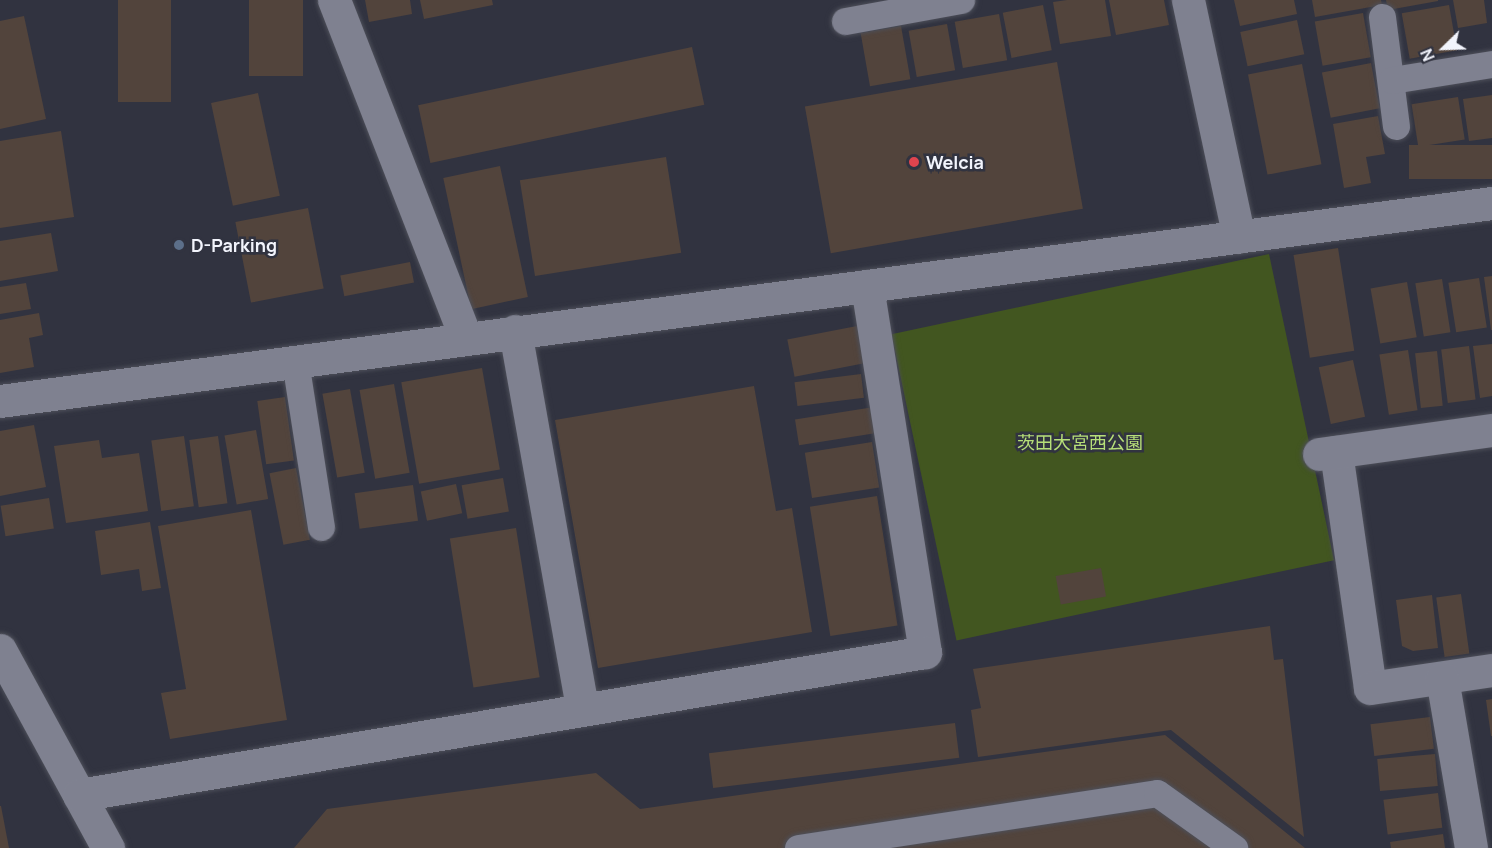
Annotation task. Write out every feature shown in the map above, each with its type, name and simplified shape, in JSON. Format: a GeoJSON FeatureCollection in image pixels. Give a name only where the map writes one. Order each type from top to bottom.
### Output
{"type":"FeatureCollection","features":[{"type":"Feature","properties":{"kind":"street"},"geometry":{"type":"LineString","coordinates":[[334,0],[466,338]]}},
{"type":"Feature","properties":{"kind":"street"},"geometry":{"type":"LineString","coordinates":[[1188,0],[1239,237]]}},
{"type":"Feature","properties":{"kind":"street"},"geometry":{"type":"LineString","coordinates":[[0,401],[1492,203]]}},
{"type":"Feature","properties":{"kind":"street"},"geometry":{"type":"LineString","coordinates":[[79,795],[925,652],[867,286]]}},
{"type":"Feature","properties":{"kind":"street"},"geometry":{"type":"LineString","coordinates":[[515,331],[582,709]]}},
{"type":"Feature","properties":{"kind":"street"},"geometry":{"type":"LineString","coordinates":[[1492,430],[1328,453],[1370,688],[1492,670]]}},
{"type":"Feature","properties":{"kind":"street"},"geometry":{"type":"LineString","coordinates":[[0,650],[108,848]]}},
{"type":"Feature","properties":{"kind":"street"},"geometry":{"type":"LineString","coordinates":[[1442,678],[1478,846]]}},
{"type":"Feature","properties":{"kind":"lane"},"geometry":{"type":"LineString","coordinates":[[845,21],[961,0]]}},
{"type":"Feature","properties":{"kind":"lane"},"geometry":{"type":"LineString","coordinates":[[1382,17],[1392,80],[1396,126]]}},
{"type":"Feature","properties":{"kind":"lane"},"geometry":{"type":"LineString","coordinates":[[1392,80],[1492,64]]}},
{"type":"Feature","properties":{"kind":"lane"},"geometry":{"type":"LineString","coordinates":[[295,361],[321,527]]}},
{"type":"Feature","properties":{"kind":"lane"},"geometry":{"type":"LineString","coordinates":[[798,848],[1157,792],[1234,848]]}},
{"type":"Feature","properties":{"kind":"green space","name":"茨田大宮西公園"},"geometry":{"type":"Polygon","coordinates":[[[1269,254],[1334,560],[957,640],[891,334],[1269,254]]]}},
{"type":"Feature","properties":{"kind":"building"},"geometry":{"type":"Polygon","coordinates":[[[118,0],[171,0],[171,102],[118,102],[118,0]]]}},
{"type":"Feature","properties":{"kind":"building"},"geometry":{"type":"Polygon","coordinates":[[[249,0],[303,0],[303,76],[249,76],[249,0]]]}},
{"type":"Feature","properties":{"kind":"building"},"geometry":{"type":"Polygon","coordinates":[[[365,0],[410,0],[412,14],[369,22],[365,0]]]}},
{"type":"Feature","properties":{"kind":"building"},"geometry":{"type":"Polygon","coordinates":[[[420,0],[492,0],[493,5],[424,19],[420,0]]]}},
{"type":"Feature","properties":{"kind":"building"},"geometry":{"type":"Polygon","coordinates":[[[1105,0],[1111,36],[1060,44],[1053,2],[1105,0]]]}},
{"type":"Feature","properties":{"kind":"building"},"geometry":{"type":"Polygon","coordinates":[[[1109,0],[1164,0],[1169,25],[1116,35],[1109,0]]]}},
{"type":"Feature","properties":{"kind":"building"},"geometry":{"type":"Polygon","coordinates":[[[1234,0],[1294,0],[1297,14],[1240,26],[1234,0]]]}},
{"type":"Feature","properties":{"kind":"building"},"geometry":{"type":"Polygon","coordinates":[[[1312,0],[1381,0],[1382,5],[1315,17],[1312,0]]]}},
{"type":"Feature","properties":{"kind":"building"},"geometry":{"type":"Polygon","coordinates":[[[1386,0],[1438,0],[1438,1],[1388,10],[1386,0]]]}},
{"type":"Feature","properties":{"kind":"building"},"geometry":{"type":"Polygon","coordinates":[[[1453,0],[1484,0],[1487,23],[1458,28],[1453,0]]]}},
{"type":"Feature","properties":{"kind":"building"},"geometry":{"type":"Polygon","coordinates":[[[1043,5],[1052,50],[1012,58],[1003,13],[1043,5]]]}},
{"type":"Feature","properties":{"kind":"building"},"geometry":{"type":"Polygon","coordinates":[[[1449,5],[1457,50],[1410,59],[1402,13],[1449,5]]]}},
{"type":"Feature","properties":{"kind":"building"},"geometry":{"type":"Polygon","coordinates":[[[1363,13],[1371,57],[1323,66],[1315,22],[1363,13]]]}},
{"type":"Feature","properties":{"kind":"building"},"geometry":{"type":"Polygon","coordinates":[[[999,14],[1007,60],[963,68],[955,22],[999,14]]]}},
{"type":"Feature","properties":{"kind":"building"},"geometry":{"type":"Polygon","coordinates":[[[24,16],[46,119],[0,129],[0,21],[24,16]]]}},
{"type":"Feature","properties":{"kind":"building"},"geometry":{"type":"Polygon","coordinates":[[[1297,20],[1304,54],[1248,66],[1240,32],[1297,20]]]}},
{"type":"Feature","properties":{"kind":"building"},"geometry":{"type":"Polygon","coordinates":[[[947,24],[955,70],[917,77],[909,31],[947,24]]]}},
{"type":"Feature","properties":{"kind":"building"},"geometry":{"type":"Polygon","coordinates":[[[901,26],[910,79],[870,86],[861,33],[901,26]]]}},
{"type":"Feature","properties":{"kind":"building"},"geometry":{"type":"Polygon","coordinates":[[[692,47],[704,105],[430,163],[418,105],[692,47]]]}},
{"type":"Feature","properties":{"kind":"building"},"geometry":{"type":"Polygon","coordinates":[[[1057,62],[1083,209],[831,253],[805,106],[1057,62]]]}},
{"type":"Feature","properties":{"kind":"building"},"geometry":{"type":"Polygon","coordinates":[[[1371,63],[1380,108],[1331,118],[1322,73],[1371,63]]]}},
{"type":"Feature","properties":{"kind":"building"},"geometry":{"type":"Polygon","coordinates":[[[1302,64],[1321,164],[1267,175],[1248,74],[1302,64]]]}},
{"type":"Feature","properties":{"kind":"building"},"geometry":{"type":"Polygon","coordinates":[[[258,93],[280,196],[233,206],[211,103],[258,93]]]}},
{"type":"Feature","properties":{"kind":"building"},"geometry":{"type":"Polygon","coordinates":[[[1492,95],[1492,138],[1469,141],[1463,99],[1492,95]]]}},
{"type":"Feature","properties":{"kind":"building"},"geometry":{"type":"Polygon","coordinates":[[[1458,97],[1465,139],[1418,147],[1412,104],[1458,97]]]}},
{"type":"Feature","properties":{"kind":"building"},"geometry":{"type":"Polygon","coordinates":[[[1378,116],[1385,154],[1366,157],[1371,183],[1344,188],[1333,124],[1378,116]]]}},
{"type":"Feature","properties":{"kind":"building"},"geometry":{"type":"Polygon","coordinates":[[[61,131],[74,217],[0,228],[0,141],[61,131]]]}},
{"type":"Feature","properties":{"kind":"building"},"geometry":{"type":"Polygon","coordinates":[[[1409,145],[1492,145],[1492,179],[1409,179],[1409,145]]]}},
{"type":"Feature","properties":{"kind":"building"},"geometry":{"type":"Polygon","coordinates":[[[666,157],[681,253],[535,276],[520,180],[666,157]]]}},
{"type":"Feature","properties":{"kind":"building"},"geometry":{"type":"Polygon","coordinates":[[[500,166],[528,297],[471,309],[443,178],[500,166]]]}},
{"type":"Feature","properties":{"kind":"building"},"geometry":{"type":"Polygon","coordinates":[[[308,208],[324,288],[251,303],[235,222],[308,208]]]}},
{"type":"Feature","properties":{"kind":"building"},"geometry":{"type":"Polygon","coordinates":[[[51,233],[58,271],[0,281],[0,241],[51,233]]]}},
{"type":"Feature","properties":{"kind":"building"},"geometry":{"type":"Polygon","coordinates":[[[1338,248],[1354,351],[1310,358],[1294,255],[1338,248]]]}},
{"type":"Feature","properties":{"kind":"building"},"geometry":{"type":"Polygon","coordinates":[[[410,262],[414,283],[344,296],[340,276],[410,262]]]}},
{"type":"Feature","properties":{"kind":"building"},"geometry":{"type":"Polygon","coordinates":[[[1492,276],[1492,330],[1491,330],[1484,277],[1492,276]]]}},
{"type":"Feature","properties":{"kind":"building"},"geometry":{"type":"Polygon","coordinates":[[[1479,278],[1487,327],[1456,332],[1448,283],[1479,278]]]}},
{"type":"Feature","properties":{"kind":"building"},"geometry":{"type":"Polygon","coordinates":[[[1442,279],[1450,332],[1424,337],[1415,283],[1442,279]]]}},
{"type":"Feature","properties":{"kind":"building"},"geometry":{"type":"Polygon","coordinates":[[[1407,282],[1417,337],[1380,344],[1371,288],[1407,282]]]}},
{"type":"Feature","properties":{"kind":"building"},"geometry":{"type":"Polygon","coordinates":[[[26,283],[31,309],[0,314],[0,287],[26,283]]]}},
{"type":"Feature","properties":{"kind":"building"},"geometry":{"type":"Polygon","coordinates":[[[39,313],[43,335],[29,338],[34,367],[0,373],[0,320],[39,313]]]}},
{"type":"Feature","properties":{"kind":"building"},"geometry":{"type":"Polygon","coordinates":[[[857,326],[864,363],[795,377],[787,340],[857,326]]]}},
{"type":"Feature","properties":{"kind":"building"},"geometry":{"type":"Polygon","coordinates":[[[1492,344],[1492,396],[1480,398],[1473,346],[1492,344]]]}},
{"type":"Feature","properties":{"kind":"building"},"geometry":{"type":"Polygon","coordinates":[[[1469,346],[1476,400],[1448,403],[1441,349],[1469,346]]]}},
{"type":"Feature","properties":{"kind":"building"},"geometry":{"type":"Polygon","coordinates":[[[1408,350],[1418,410],[1389,415],[1379,355],[1408,350]]]}},
{"type":"Feature","properties":{"kind":"building"},"geometry":{"type":"Polygon","coordinates":[[[1437,351],[1443,406],[1421,408],[1415,353],[1437,351]]]}},
{"type":"Feature","properties":{"kind":"building"},"geometry":{"type":"Polygon","coordinates":[[[1353,360],[1365,417],[1331,424],[1319,367],[1353,360]]]}},
{"type":"Feature","properties":{"kind":"building"},"geometry":{"type":"Polygon","coordinates":[[[482,368],[500,469],[419,484],[401,382],[482,368]]]}},
{"type":"Feature","properties":{"kind":"building"},"geometry":{"type":"Polygon","coordinates":[[[861,374],[864,398],[797,406],[794,382],[861,374]]]}},
{"type":"Feature","properties":{"kind":"building"},"geometry":{"type":"Polygon","coordinates":[[[394,384],[410,473],[375,479],[360,390],[394,384]]]}},
{"type":"Feature","properties":{"kind":"building"},"geometry":{"type":"Polygon","coordinates":[[[754,386],[776,511],[792,508],[812,632],[598,668],[555,420],[754,386]]]}},
{"type":"Feature","properties":{"kind":"building"},"geometry":{"type":"Polygon","coordinates":[[[350,389],[365,473],[337,478],[322,394],[350,389]]]}},
{"type":"Feature","properties":{"kind":"building"},"geometry":{"type":"Polygon","coordinates":[[[285,397],[294,460],[266,464],[257,401],[285,397]]]}},
{"type":"Feature","properties":{"kind":"building"},"geometry":{"type":"Polygon","coordinates":[[[874,407],[878,433],[799,445],[795,420],[874,407]]]}},
{"type":"Feature","properties":{"kind":"building"},"geometry":{"type":"Polygon","coordinates":[[[34,425],[46,487],[0,496],[0,431],[34,425]]]}},
{"type":"Feature","properties":{"kind":"building"},"geometry":{"type":"Polygon","coordinates":[[[256,430],[268,499],[237,504],[224,436],[256,430]]]}},
{"type":"Feature","properties":{"kind":"building"},"geometry":{"type":"Polygon","coordinates":[[[184,436],[194,506],[161,511],[151,441],[184,436]]]}},
{"type":"Feature","properties":{"kind":"building"},"geometry":{"type":"Polygon","coordinates":[[[218,436],[227,503],[199,507],[189,440],[218,436]]]}},
{"type":"Feature","properties":{"kind":"building"},"geometry":{"type":"Polygon","coordinates":[[[99,440],[102,458],[139,453],[148,511],[66,523],[54,446],[99,440]]]}},
{"type":"Feature","properties":{"kind":"building"},"geometry":{"type":"Polygon","coordinates":[[[872,442],[879,487],[812,498],[805,453],[872,442]]]}},
{"type":"Feature","properties":{"kind":"building"},"geometry":{"type":"Polygon","coordinates":[[[296,468],[310,540],[283,545],[269,473],[296,468]]]}},
{"type":"Feature","properties":{"kind":"building"},"geometry":{"type":"Polygon","coordinates":[[[503,478],[509,511],[468,519],[462,485],[503,478]]]}},
{"type":"Feature","properties":{"kind":"building"},"geometry":{"type":"Polygon","coordinates":[[[456,484],[462,513],[427,521],[421,491],[456,484]]]}},
{"type":"Feature","properties":{"kind":"building"},"geometry":{"type":"Polygon","coordinates":[[[413,485],[418,521],[360,529],[355,493],[413,485]]]}},
{"type":"Feature","properties":{"kind":"building"},"geometry":{"type":"Polygon","coordinates":[[[877,496],[897,625],[830,636],[810,507],[877,496]]]}},
{"type":"Feature","properties":{"kind":"building"},"geometry":{"type":"Polygon","coordinates":[[[49,498],[54,529],[5,536],[1,506],[49,498]]]}},
{"type":"Feature","properties":{"kind":"building"},"geometry":{"type":"Polygon","coordinates":[[[251,510],[287,720],[170,739],[161,693],[186,689],[158,526],[251,510]]]}},
{"type":"Feature","properties":{"kind":"building"},"geometry":{"type":"Polygon","coordinates":[[[150,522],[161,588],[142,591],[139,569],[101,575],[95,531],[150,522]]]}},
{"type":"Feature","properties":{"kind":"building"},"geometry":{"type":"Polygon","coordinates":[[[516,528],[540,677],[473,688],[450,538],[516,528]]]}},
{"type":"Feature","properties":{"kind":"building"},"geometry":{"type":"Polygon","coordinates":[[[1101,568],[1106,597],[1061,605],[1056,576],[1101,568]]]}},
{"type":"Feature","properties":{"kind":"building"},"geometry":{"type":"Polygon","coordinates":[[[1461,594],[1469,653],[1445,657],[1436,597],[1461,594]]]}},
{"type":"Feature","properties":{"kind":"building"},"geometry":{"type":"Polygon","coordinates":[[[1432,595],[1438,648],[1413,651],[1402,646],[1396,600],[1432,595]]]}},
{"type":"Feature","properties":{"kind":"building"},"geometry":{"type":"Polygon","coordinates":[[[1270,626],[1274,660],[1283,659],[1304,837],[1171,730],[978,757],[971,710],[981,708],[973,669],[1270,626]]]}},
{"type":"Feature","properties":{"kind":"building"},"geometry":{"type":"Polygon","coordinates":[[[1492,699],[1492,736],[1491,736],[1486,700],[1492,699]]]}},
{"type":"Feature","properties":{"kind":"building"},"geometry":{"type":"Polygon","coordinates":[[[1430,717],[1434,749],[1374,756],[1370,724],[1430,717]]]}},
{"type":"Feature","properties":{"kind":"building"},"geometry":{"type":"Polygon","coordinates":[[[955,723],[959,758],[713,788],[709,753],[955,723]]]}},
{"type":"Feature","properties":{"kind":"building"},"geometry":{"type":"Polygon","coordinates":[[[1165,735],[1305,848],[294,848],[327,809],[596,773],[640,809],[1165,735]]]}},
{"type":"Feature","properties":{"kind":"building"},"geometry":{"type":"Polygon","coordinates":[[[1435,754],[1438,786],[1380,791],[1377,759],[1435,754]]]}},
{"type":"Feature","properties":{"kind":"building"},"geometry":{"type":"Polygon","coordinates":[[[1438,793],[1442,828],[1388,834],[1383,800],[1438,793]]]}},
{"type":"Feature","properties":{"kind":"building"},"geometry":{"type":"Polygon","coordinates":[[[1,806],[9,848],[0,848],[1,806]]]}},
{"type":"Feature","properties":{"kind":"building"},"geometry":{"type":"Polygon","coordinates":[[[1443,834],[1445,848],[1391,848],[1390,842],[1443,834]]]}},
{"type":"Feature","properties":{"kind":"place","name":"Welcia"},"geometry":{"type":"Point","coordinates":[914,162]}},
{"type":"Feature","properties":{"kind":"place","name":"D-Parking"},"geometry":{"type":"Point","coordinates":[179,245]}}]}
